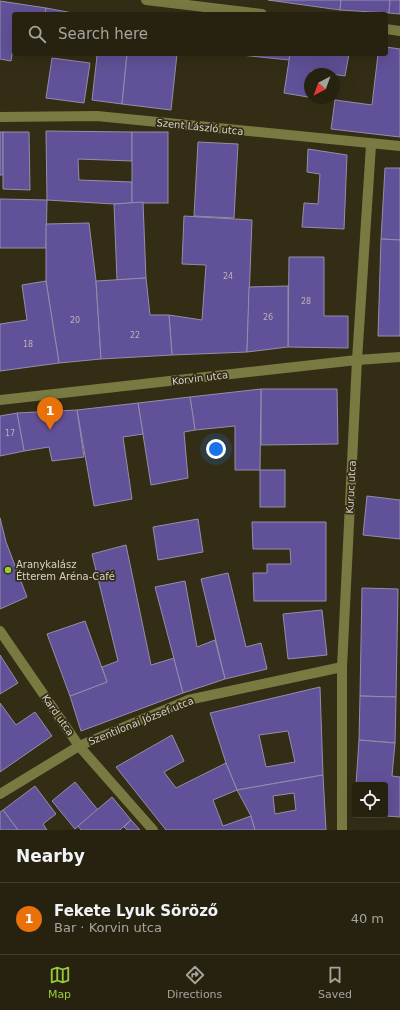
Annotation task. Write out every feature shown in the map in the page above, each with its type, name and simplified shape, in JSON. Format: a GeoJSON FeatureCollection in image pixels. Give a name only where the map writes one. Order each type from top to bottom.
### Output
{"type":"FeatureCollection","features":[{"type":"Feature","properties":{"kind":"street"},"geometry":{"type":"LineString","coordinates":[[146,0],[245,12]]}},
{"type":"Feature","properties":{"kind":"street"},"geometry":{"type":"LineString","coordinates":[[388,29],[400,31]]}},
{"type":"Feature","properties":{"kind":"street","name":"Szent László utca"},"geometry":{"type":"LineString","coordinates":[[0,117],[97,116],[371,145],[400,146]]}},
{"type":"Feature","properties":{"kind":"street","name":"Kuruc utca"},"geometry":{"type":"LineString","coordinates":[[342,830],[342,667],[357,360],[371,145]]}},
{"type":"Feature","properties":{"kind":"street","name":"Korvin utca"},"geometry":{"type":"LineString","coordinates":[[0,400],[357,360],[400,357]]}},
{"type":"Feature","properties":{"kind":"street","name":"Kard utca"},"geometry":{"type":"LineString","coordinates":[[0,631],[79,746],[153,830]]}},
{"type":"Feature","properties":{"kind":"street","name":"Szentilonai József utca"},"geometry":{"type":"LineString","coordinates":[[0,794],[79,746],[188,700],[342,667]]}},
{"type":"Feature","properties":{"kind":"building"},"geometry":{"type":"Polygon","coordinates":[[[268,0],[341,0],[340,10],[268,0]]]}},
{"type":"Feature","properties":{"kind":"building"},"geometry":{"type":"Polygon","coordinates":[[[341,0],[390,0],[389,13],[340,10],[341,0]]]}},
{"type":"Feature","properties":{"kind":"building"},"geometry":{"type":"Polygon","coordinates":[[[390,0],[400,0],[400,14],[389,13],[390,0]]]}},
{"type":"Feature","properties":{"kind":"building"},"geometry":{"type":"Polygon","coordinates":[[[0,1],[46,8],[45,12],[12,12],[11,61],[0,59],[0,1]]]}},
{"type":"Feature","properties":{"kind":"building"},"geometry":{"type":"Polygon","coordinates":[[[46,8],[67,12],[45,12],[46,8]]]}},
{"type":"Feature","properties":{"kind":"building"},"geometry":{"type":"Polygon","coordinates":[[[388,47],[400,49],[400,137],[331,129],[334,104],[340,104],[340,101],[372,105],[378,56],[388,56],[388,47]]]}},
{"type":"Feature","properties":{"kind":"building"},"geometry":{"type":"Polygon","coordinates":[[[97,56],[127,56],[122,104],[92,100],[97,56]]]}},
{"type":"Feature","properties":{"kind":"building"},"geometry":{"type":"Polygon","coordinates":[[[127,56],[177,56],[171,110],[122,104],[127,56]]]}},
{"type":"Feature","properties":{"kind":"building"},"geometry":{"type":"Polygon","coordinates":[[[250,56],[290,56],[289,60],[250,56]]]}},
{"type":"Feature","properties":{"kind":"building"},"geometry":{"type":"Polygon","coordinates":[[[290,56],[349,56],[345,76],[340,75],[340,68],[304,68],[304,96],[284,93],[290,56]]]}},
{"type":"Feature","properties":{"kind":"building"},"geometry":{"type":"Polygon","coordinates":[[[52,58],[90,63],[84,103],[46,98],[52,58]]]}},
{"type":"Feature","properties":{"kind":"building"},"geometry":{"type":"Polygon","coordinates":[[[46,131],[132,132],[132,161],[78,159],[79,180],[132,182],[132,203],[114,204],[47,200],[46,131]]]}},
{"type":"Feature","properties":{"kind":"building"},"geometry":{"type":"Polygon","coordinates":[[[0,132],[3,132],[3,175],[0,175],[0,132]]]}},
{"type":"Feature","properties":{"kind":"building"},"geometry":{"type":"Polygon","coordinates":[[[3,132],[29,132],[30,190],[3,189],[3,132]]]}},
{"type":"Feature","properties":{"kind":"building"},"geometry":{"type":"Polygon","coordinates":[[[132,132],[168,132],[168,203],[132,203],[132,132]]]}},
{"type":"Feature","properties":{"kind":"building"},"geometry":{"type":"Polygon","coordinates":[[[198,142],[238,144],[234,218],[194,216],[198,142]]]}},
{"type":"Feature","properties":{"kind":"building"},"geometry":{"type":"Polygon","coordinates":[[[308,149],[347,155],[344,229],[302,227],[304,203],[318,204],[320,174],[307,172],[308,149]]]}},
{"type":"Feature","properties":{"kind":"building"},"geometry":{"type":"Polygon","coordinates":[[[385,168],[400,168],[400,240],[381,239],[385,168]]]}},
{"type":"Feature","properties":{"kind":"building"},"geometry":{"type":"Polygon","coordinates":[[[0,199],[47,200],[46,248],[0,248],[0,199]]]}},
{"type":"Feature","properties":{"kind":"building"},"geometry":{"type":"Polygon","coordinates":[[[143,202],[146,278],[117,280],[114,204],[143,202]]]}},
{"type":"Feature","properties":{"kind":"building"},"geometry":{"type":"Polygon","coordinates":[[[184,216],[252,220],[247,352],[172,355],[169,315],[202,320],[206,265],[182,264],[184,216]]]}},
{"type":"Feature","properties":{"kind":"building"},"geometry":{"type":"Polygon","coordinates":[[[89,223],[96,281],[101,359],[59,363],[46,281],[46,224],[89,223]]]}},
{"type":"Feature","properties":{"kind":"building"},"geometry":{"type":"Polygon","coordinates":[[[381,239],[400,240],[400,336],[378,336],[381,239]]]}},
{"type":"Feature","properties":{"kind":"building"},"geometry":{"type":"Polygon","coordinates":[[[289,257],[324,257],[324,316],[348,316],[348,348],[288,347],[289,257]]]}},
{"type":"Feature","properties":{"kind":"building"},"geometry":{"type":"Polygon","coordinates":[[[146,278],[150,315],[169,315],[172,355],[101,359],[96,281],[146,278]]]}},
{"type":"Feature","properties":{"kind":"building"},"geometry":{"type":"Polygon","coordinates":[[[46,281],[59,363],[0,371],[0,324],[27,320],[22,285],[46,281]]]}},
{"type":"Feature","properties":{"kind":"building"},"geometry":{"type":"Polygon","coordinates":[[[288,286],[288,347],[247,352],[249,287],[288,286]]]}},
{"type":"Feature","properties":{"kind":"building"},"geometry":{"type":"Polygon","coordinates":[[[261,389],[337,389],[338,444],[261,445],[261,389]]]}},
{"type":"Feature","properties":{"kind":"building"},"geometry":{"type":"Polygon","coordinates":[[[261,389],[260,470],[235,470],[235,426],[195,430],[190,397],[261,389]]]}},
{"type":"Feature","properties":{"kind":"building"},"geometry":{"type":"Polygon","coordinates":[[[190,397],[195,430],[184,432],[188,478],[151,485],[138,403],[190,397]]]}},
{"type":"Feature","properties":{"kind":"building"},"geometry":{"type":"Polygon","coordinates":[[[138,403],[143,434],[123,437],[132,499],[94,506],[77,410],[138,403]]]}},
{"type":"Feature","properties":{"kind":"building"},"geometry":{"type":"Polygon","coordinates":[[[77,410],[84,457],[52,461],[49,447],[24,451],[17,413],[77,410]]]}},
{"type":"Feature","properties":{"kind":"building"},"geometry":{"type":"Polygon","coordinates":[[[17,413],[24,451],[0,456],[0,416],[17,413]]]}},
{"type":"Feature","properties":{"kind":"building"},"geometry":{"type":"Polygon","coordinates":[[[260,470],[285,470],[285,507],[260,507],[260,470]]]}},
{"type":"Feature","properties":{"kind":"building"},"geometry":{"type":"Polygon","coordinates":[[[367,496],[400,500],[400,539],[363,535],[367,496]]]}},
{"type":"Feature","properties":{"kind":"building","name":"Aranykalász Étterem Aréna-Café"},"geometry":{"type":"Polygon","coordinates":[[[0,518],[6,542],[27,597],[0,609],[0,518]]]}},
{"type":"Feature","properties":{"kind":"building"},"geometry":{"type":"Polygon","coordinates":[[[198,519],[203,552],[158,560],[153,527],[198,519]]]}},
{"type":"Feature","properties":{"kind":"building"},"geometry":{"type":"Polygon","coordinates":[[[252,522],[326,522],[326,601],[254,601],[253,573],[267,573],[267,564],[291,564],[290,549],[253,549],[252,522]]]}},
{"type":"Feature","properties":{"kind":"building"},"geometry":{"type":"Polygon","coordinates":[[[126,545],[151,665],[174,658],[183,693],[81,731],[70,696],[107,682],[102,667],[118,661],[92,554],[126,545]]]}},
{"type":"Feature","properties":{"kind":"building"},"geometry":{"type":"Polygon","coordinates":[[[228,573],[246,647],[261,643],[267,669],[225,679],[201,579],[228,573]]]}},
{"type":"Feature","properties":{"kind":"building"},"geometry":{"type":"Polygon","coordinates":[[[185,581],[197,647],[215,640],[225,679],[183,693],[155,587],[185,581]]]}},
{"type":"Feature","properties":{"kind":"building"},"geometry":{"type":"Polygon","coordinates":[[[362,588],[398,589],[396,697],[360,696],[362,588]]]}},
{"type":"Feature","properties":{"kind":"building"},"geometry":{"type":"Polygon","coordinates":[[[322,610],[327,655],[288,659],[283,614],[322,610]]]}},
{"type":"Feature","properties":{"kind":"building"},"geometry":{"type":"Polygon","coordinates":[[[85,621],[107,682],[70,696],[47,634],[85,621]]]}},
{"type":"Feature","properties":{"kind":"building"},"geometry":{"type":"Polygon","coordinates":[[[0,655],[18,683],[0,694],[0,655]]]}},
{"type":"Feature","properties":{"kind":"building"},"geometry":{"type":"Polygon","coordinates":[[[320,687],[323,775],[237,790],[226,763],[210,713],[320,687]],[[288,731],[259,735],[266,767],[295,762],[288,731]]]}},
{"type":"Feature","properties":{"kind":"building"},"geometry":{"type":"Polygon","coordinates":[[[360,696],[396,697],[395,743],[359,740],[360,696]]]}},
{"type":"Feature","properties":{"kind":"building"},"geometry":{"type":"Polygon","coordinates":[[[0,703],[16,725],[35,712],[52,736],[0,772],[0,703]]]}},
{"type":"Feature","properties":{"kind":"building"},"geometry":{"type":"Polygon","coordinates":[[[172,735],[184,761],[164,772],[176,788],[226,763],[237,790],[213,800],[223,826],[251,816],[255,830],[166,830],[116,767],[172,735]]]}},
{"type":"Feature","properties":{"kind":"building"},"geometry":{"type":"Polygon","coordinates":[[[359,740],[395,743],[392,776],[400,777],[400,817],[388,816],[388,782],[356,782],[359,740]]]}},
{"type":"Feature","properties":{"kind":"building"},"geometry":{"type":"Polygon","coordinates":[[[323,775],[326,830],[255,830],[251,816],[237,790],[323,775]],[[294,793],[273,796],[275,814],[296,810],[294,793]]]}},
{"type":"Feature","properties":{"kind":"building"},"geometry":{"type":"Polygon","coordinates":[[[75,782],[98,810],[75,829],[52,801],[75,782]]]}},
{"type":"Feature","properties":{"kind":"building"},"geometry":{"type":"Polygon","coordinates":[[[35,786],[56,814],[43,824],[47,830],[18,830],[3,810],[35,786]]]}},
{"type":"Feature","properties":{"kind":"building"},"geometry":{"type":"Polygon","coordinates":[[[112,797],[131,820],[120,830],[81,830],[78,826],[112,797]]]}},
{"type":"Feature","properties":{"kind":"building"},"geometry":{"type":"Polygon","coordinates":[[[3,810],[18,830],[0,830],[0,812],[3,810]]]}},
{"type":"Feature","properties":{"kind":"building"},"geometry":{"type":"Polygon","coordinates":[[[131,820],[140,830],[127,830],[124,827],[131,820]]]}},
{"type":"Feature","properties":{"kind":"place","name":"Fekete Lyuk Söröző"},"geometry":{"type":"Point","coordinates":[50,430]}},
{"type":"Feature","properties":{"kind":"place","name":"Aranykalász Étterem Aréna-Café"},"geometry":{"type":"Point","coordinates":[8,570]}}]}
